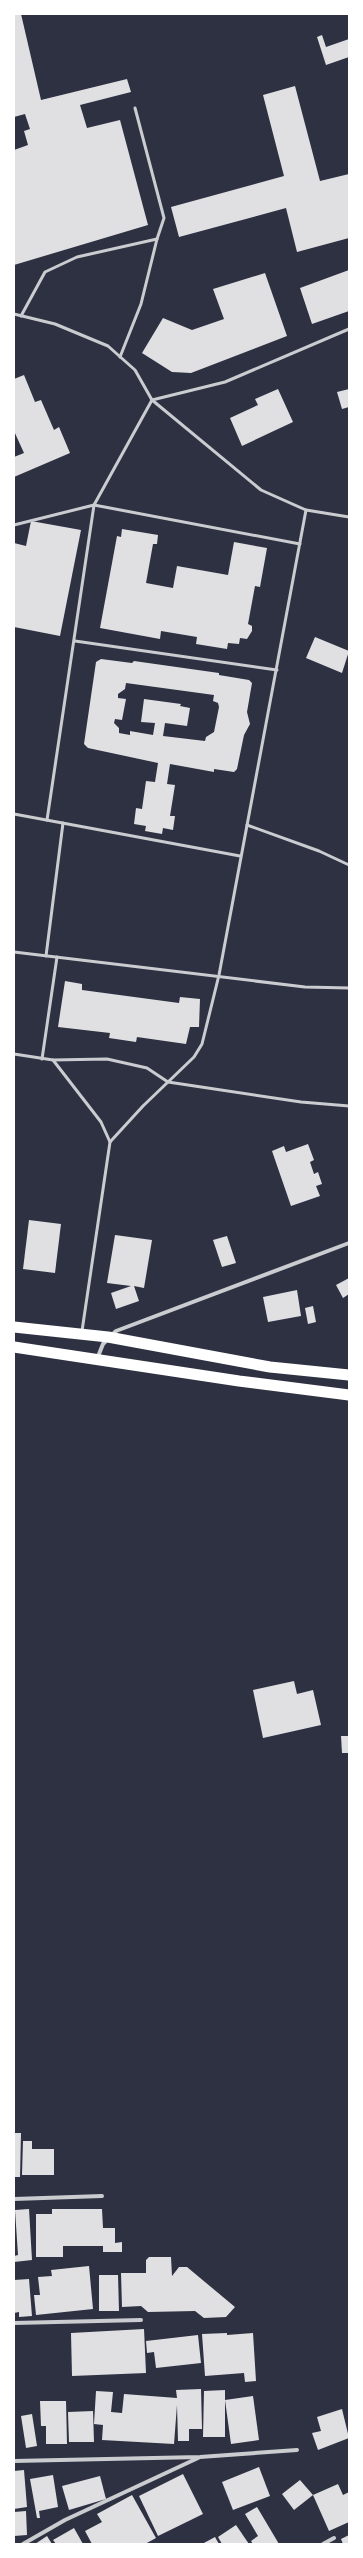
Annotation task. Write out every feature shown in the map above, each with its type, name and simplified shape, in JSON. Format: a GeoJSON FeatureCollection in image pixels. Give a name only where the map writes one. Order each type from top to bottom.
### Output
{"type":"FeatureCollection","features":[{"type":"Feature","properties":{"kind":"highway"},"geometry":{"type":"LineString","coordinates":[[14,1327],[108,1337],[270,1367],[349,1375]]}},
{"type":"Feature","properties":{"kind":"highway"},"geometry":{"type":"LineString","coordinates":[[14,1347],[349,1395]]}},
{"type":"Feature","properties":{"kind":"street"},"geometry":{"type":"LineString","coordinates":[[97,1359],[108,1337],[116,1331],[349,1243]]}},
{"type":"Feature","properties":{"kind":"street"},"geometry":{"type":"LineString","coordinates":[[14,2199],[102,2196]]}},
{"type":"Feature","properties":{"kind":"street"},"geometry":{"type":"LineString","coordinates":[[14,2323],[141,2320]]}},
{"type":"Feature","properties":{"kind":"street"},"geometry":{"type":"LineString","coordinates":[[14,2461],[200,2457],[297,2450]]}},
{"type":"Feature","properties":{"kind":"street"},"geometry":{"type":"LineString","coordinates":[[23,2544],[65,2520],[200,2457]]}},
{"type":"Feature","properties":{"kind":"street"},"geometry":{"type":"LineString","coordinates":[[323,2544],[334,2538]]}},
{"type":"Feature","properties":{"kind":"lane"},"geometry":{"type":"LineString","coordinates":[[120,357],[142,304],[157,239],[164,218],[135,108]]}},
{"type":"Feature","properties":{"kind":"lane"},"geometry":{"type":"LineString","coordinates":[[21,316],[45,272],[77,257],[157,239]]}},
{"type":"Feature","properties":{"kind":"lane"},"geometry":{"type":"LineString","coordinates":[[14,314],[68,329],[108,346],[134,370],[152,400],[261,490],[306,510],[349,517]]}},
{"type":"Feature","properties":{"kind":"lane"},"geometry":{"type":"LineString","coordinates":[[47,820],[75,641],[94,505],[152,400],[225,382],[349,329]]}},
{"type":"Feature","properties":{"kind":"lane"},"geometry":{"type":"LineString","coordinates":[[14,525],[94,505],[300,544]]}},
{"type":"Feature","properties":{"kind":"lane"},"geometry":{"type":"LineString","coordinates":[[110,1142],[194,1057],[202,1044],[219,975],[240,856],[277,670],[306,510]]}},
{"type":"Feature","properties":{"kind":"lane"},"geometry":{"type":"LineString","coordinates":[[75,641],[277,670]]}},
{"type":"Feature","properties":{"kind":"lane"},"geometry":{"type":"LineString","coordinates":[[14,814],[240,856]]}},
{"type":"Feature","properties":{"kind":"lane"},"geometry":{"type":"LineString","coordinates":[[46,956],[63,823]]}},
{"type":"Feature","properties":{"kind":"lane"},"geometry":{"type":"LineString","coordinates":[[247,825],[319,851],[349,865]]}},
{"type":"Feature","properties":{"kind":"lane"},"geometry":{"type":"LineString","coordinates":[[14,952],[219,975],[305,987],[349,988]]}},
{"type":"Feature","properties":{"kind":"lane"},"geometry":{"type":"LineString","coordinates":[[42,1058],[57,958]]}},
{"type":"Feature","properties":{"kind":"lane"},"geometry":{"type":"LineString","coordinates":[[14,1054],[53,1060],[107,1059],[147,1068],[168,1082],[301,1102],[349,1106]]}},
{"type":"Feature","properties":{"kind":"lane"},"geometry":{"type":"LineString","coordinates":[[53,1060],[101,1122],[110,1142],[81,1335]]}},
{"type":"Feature","properties":{"kind":"building"},"geometry":{"type":"Polygon","coordinates":[[[14,14],[21,14],[41,100],[127,79],[131,92],[80,105],[87,128],[120,120],[148,225],[14,265],[14,150],[28,145],[24,131],[30,129],[25,114],[14,117],[14,14]]]}},
{"type":"Feature","properties":{"kind":"building"},"geometry":{"type":"Polygon","coordinates":[[[322,35],[326,47],[349,39],[349,57],[326,65],[317,37],[322,35]]]}},
{"type":"Feature","properties":{"kind":"building"},"geometry":{"type":"Polygon","coordinates":[[[295,86],[320,181],[349,174],[349,238],[297,252],[286,208],[179,237],[171,207],[284,176],[263,95],[295,86]]]}},
{"type":"Feature","properties":{"kind":"building"},"geometry":{"type":"Polygon","coordinates":[[[349,270],[349,311],[312,324],[300,288],[349,270]]]}},
{"type":"Feature","properties":{"kind":"building"},"geometry":{"type":"Polygon","coordinates":[[[265,273],[287,336],[191,373],[172,372],[142,353],[163,318],[192,330],[224,319],[213,289],[265,273]]]}},
{"type":"Feature","properties":{"kind":"building"},"geometry":{"type":"Polygon","coordinates":[[[24,375],[35,402],[41,400],[54,430],[59,427],[70,453],[14,477],[14,457],[24,453],[14,431],[14,379],[24,375]]]}},
{"type":"Feature","properties":{"kind":"building"},"geometry":{"type":"Polygon","coordinates":[[[278,389],[293,422],[242,446],[230,418],[258,405],[255,399],[278,389]]]}},
{"type":"Feature","properties":{"kind":"building"},"geometry":{"type":"Polygon","coordinates":[[[349,389],[349,407],[342,409],[337,392],[349,389]]]}},
{"type":"Feature","properties":{"kind":"building"},"geometry":{"type":"Polygon","coordinates":[[[31,521],[81,530],[60,636],[14,627],[14,543],[26,546],[31,521]]]}},
{"type":"Feature","properties":{"kind":"building"},"geometry":{"type":"Polygon","coordinates":[[[122,529],[158,535],[157,544],[153,544],[146,583],[173,588],[177,566],[228,575],[234,542],[267,548],[260,587],[255,586],[248,624],[252,626],[252,631],[247,639],[240,638],[239,644],[228,643],[227,649],[196,644],[197,637],[161,631],[160,639],[100,628],[117,536],[121,537],[122,529]]]}},
{"type":"Feature","properties":{"kind":"building"},"geometry":{"type":"Polygon","coordinates":[[[315,637],[349,651],[342,673],[306,658],[315,637]]]}},
{"type":"Feature","properties":{"kind":"building"},"geometry":{"type":"Polygon","coordinates":[[[101,659],[132,663],[134,661],[219,673],[219,675],[249,680],[252,683],[247,712],[250,724],[244,735],[237,769],[234,772],[214,769],[214,772],[170,764],[167,784],[175,785],[170,816],[175,816],[173,830],[163,828],[162,834],[145,831],[146,826],[134,824],[136,808],[142,809],[146,781],[155,782],[158,763],[88,748],[84,744],[96,662],[101,659]],[[126,683],[125,689],[118,694],[118,698],[126,699],[122,720],[115,719],[114,723],[119,728],[119,733],[130,735],[130,731],[153,735],[155,723],[141,722],[144,699],[181,704],[180,706],[190,708],[187,726],[165,723],[163,736],[205,741],[206,737],[214,732],[219,707],[218,703],[213,701],[214,695],[126,683]]]}},
{"type":"Feature","properties":{"kind":"building"},"geometry":{"type":"Polygon","coordinates":[[[65,981],[82,984],[82,990],[179,1003],[180,997],[200,999],[199,1027],[190,1027],[186,1044],[137,1037],[136,1042],[109,1038],[110,1033],[58,1027],[65,981]]]}},
{"type":"Feature","properties":{"kind":"building"},"geometry":{"type":"Polygon","coordinates":[[[308,1144],[314,1160],[310,1162],[314,1174],[318,1172],[322,1184],[316,1186],[320,1196],[291,1206],[272,1151],[284,1146],[286,1152],[308,1144]]]}},
{"type":"Feature","properties":{"kind":"building"},"geometry":{"type":"Polygon","coordinates":[[[29,1220],[61,1224],[55,1273],[23,1269],[29,1220]]]}},
{"type":"Feature","properties":{"kind":"building"},"geometry":{"type":"Polygon","coordinates":[[[115,1235],[152,1240],[144,1288],[134,1286],[139,1301],[116,1309],[111,1293],[131,1286],[107,1283],[115,1235]]]}},
{"type":"Feature","properties":{"kind":"building"},"geometry":{"type":"Polygon","coordinates":[[[227,1236],[236,1263],[222,1267],[213,1240],[227,1236]]]}},
{"type":"Feature","properties":{"kind":"building"},"geometry":{"type":"Polygon","coordinates":[[[349,1278],[349,1294],[343,1298],[336,1285],[349,1278]]]}},
{"type":"Feature","properties":{"kind":"building"},"geometry":{"type":"Polygon","coordinates":[[[297,1290],[301,1316],[268,1322],[263,1297],[297,1290]]]}},
{"type":"Feature","properties":{"kind":"building"},"geometry":{"type":"Polygon","coordinates":[[[313,1306],[316,1322],[308,1324],[305,1308],[313,1306]]]}},
{"type":"Feature","properties":{"kind":"building"},"geometry":{"type":"Polygon","coordinates":[[[294,1681],[297,1694],[313,1690],[321,1725],[263,1738],[253,1690],[294,1681]]]}},
{"type":"Feature","properties":{"kind":"building"},"geometry":{"type":"Polygon","coordinates":[[[341,1736],[349,1736],[349,1753],[342,1753],[341,1736]]]}},
{"type":"Feature","properties":{"kind":"building"},"geometry":{"type":"Polygon","coordinates":[[[14,2133],[21,2133],[20,2177],[14,2177],[14,2133]]]}},
{"type":"Feature","properties":{"kind":"building"},"geometry":{"type":"Polygon","coordinates":[[[23,2141],[32,2141],[32,2149],[54,2149],[54,2175],[22,2175],[23,2141]]]}},
{"type":"Feature","properties":{"kind":"building"},"geometry":{"type":"Polygon","coordinates":[[[29,2209],[32,2260],[14,2262],[14,2256],[18,2255],[15,2210],[29,2209]]]}},
{"type":"Feature","properties":{"kind":"building"},"geometry":{"type":"Polygon","coordinates":[[[52,2209],[102,2209],[103,2228],[115,2228],[115,2243],[122,2242],[122,2252],[103,2252],[103,2246],[63,2246],[63,2257],[36,2257],[36,2214],[52,2214],[52,2209]]]}},
{"type":"Feature","properties":{"kind":"building"},"geometry":{"type":"Polygon","coordinates":[[[149,2257],[171,2257],[172,2276],[179,2267],[187,2267],[235,2307],[226,2317],[204,2318],[195,2311],[148,2312],[141,2306],[122,2307],[121,2273],[146,2273],[146,2260],[149,2257]]]}},
{"type":"Feature","properties":{"kind":"building"},"geometry":{"type":"Polygon","coordinates":[[[89,2266],[93,2309],[36,2315],[34,2295],[40,2295],[38,2277],[52,2276],[51,2270],[89,2266]]]}},
{"type":"Feature","properties":{"kind":"building"},"geometry":{"type":"Polygon","coordinates":[[[99,2275],[118,2275],[119,2311],[99,2311],[99,2275]]]}},
{"type":"Feature","properties":{"kind":"building"},"geometry":{"type":"Polygon","coordinates":[[[29,2279],[32,2316],[19,2317],[19,2312],[14,2313],[14,2280],[29,2279]]]}},
{"type":"Feature","properties":{"kind":"building"},"geometry":{"type":"Polygon","coordinates":[[[144,2329],[146,2373],[72,2376],[71,2333],[144,2329]]]}},
{"type":"Feature","properties":{"kind":"building"},"geometry":{"type":"Polygon","coordinates":[[[227,2333],[227,2335],[253,2333],[256,2381],[245,2382],[244,2373],[205,2376],[202,2334],[227,2333]]]}},
{"type":"Feature","properties":{"kind":"building"},"geometry":{"type":"Polygon","coordinates":[[[198,2335],[201,2363],[156,2368],[154,2352],[147,2353],[146,2341],[198,2335]]]}},
{"type":"Feature","properties":{"kind":"building"},"geometry":{"type":"Polygon","coordinates":[[[201,2389],[202,2429],[189,2429],[189,2441],[178,2441],[177,2405],[174,2444],[102,2440],[103,2425],[94,2424],[96,2391],[113,2392],[111,2412],[122,2413],[124,2394],[177,2398],[176,2390],[201,2389]]]}},
{"type":"Feature","properties":{"kind":"building"},"geometry":{"type":"Polygon","coordinates":[[[225,2390],[225,2437],[203,2437],[204,2391],[225,2390]]]}},
{"type":"Feature","properties":{"kind":"building"},"geometry":{"type":"Polygon","coordinates":[[[253,2396],[259,2440],[231,2444],[225,2400],[253,2396]]]}},
{"type":"Feature","properties":{"kind":"building"},"geometry":{"type":"Polygon","coordinates":[[[40,2401],[66,2401],[67,2444],[46,2444],[46,2426],[41,2426],[40,2401]]]}},
{"type":"Feature","properties":{"kind":"building"},"geometry":{"type":"Polygon","coordinates":[[[342,2409],[349,2438],[318,2450],[312,2433],[321,2431],[317,2417],[342,2409]]]}},
{"type":"Feature","properties":{"kind":"building"},"geometry":{"type":"Polygon","coordinates":[[[93,2411],[94,2442],[69,2442],[68,2412],[93,2411]]]}},
{"type":"Feature","properties":{"kind":"building"},"geometry":{"type":"Polygon","coordinates":[[[32,2414],[37,2446],[26,2448],[21,2416],[32,2414]]]}},
{"type":"Feature","properties":{"kind":"building"},"geometry":{"type":"Polygon","coordinates":[[[259,2467],[270,2496],[233,2510],[222,2482],[259,2467]]]}},
{"type":"Feature","properties":{"kind":"building"},"geometry":{"type":"Polygon","coordinates":[[[24,2470],[27,2507],[14,2509],[14,2471],[24,2470]]]}},
{"type":"Feature","properties":{"kind":"building"},"geometry":{"type":"Polygon","coordinates":[[[183,2474],[203,2514],[158,2536],[139,2496],[183,2474]]]}},
{"type":"Feature","properties":{"kind":"building"},"geometry":{"type":"Polygon","coordinates":[[[53,2475],[58,2507],[39,2511],[40,2518],[37,2518],[30,2479],[53,2475]]]}},
{"type":"Feature","properties":{"kind":"building"},"geometry":{"type":"Polygon","coordinates":[[[100,2476],[106,2499],[69,2510],[62,2486],[100,2476]]]}},
{"type":"Feature","properties":{"kind":"building"},"geometry":{"type":"Polygon","coordinates":[[[300,2480],[313,2495],[294,2510],[282,2494],[300,2480]]]}},
{"type":"Feature","properties":{"kind":"building"},"geometry":{"type":"Polygon","coordinates":[[[338,2484],[343,2495],[349,2492],[349,2522],[329,2531],[313,2495],[338,2484]]]}},
{"type":"Feature","properties":{"kind":"building"},"geometry":{"type":"Polygon","coordinates":[[[132,2495],[156,2538],[145,2544],[92,2544],[85,2531],[102,2522],[97,2514],[132,2495]]]}},
{"type":"Feature","properties":{"kind":"building"},"geometry":{"type":"Polygon","coordinates":[[[257,2507],[279,2544],[253,2544],[251,2541],[258,2536],[245,2514],[257,2507]]]}},
{"type":"Feature","properties":{"kind":"building"},"geometry":{"type":"Polygon","coordinates":[[[26,2511],[27,2535],[14,2536],[14,2512],[26,2511]]]}},
{"type":"Feature","properties":{"kind":"building"},"geometry":{"type":"Polygon","coordinates":[[[236,2525],[249,2544],[222,2544],[218,2537],[236,2525]]]}},
{"type":"Feature","properties":{"kind":"building"},"geometry":{"type":"Polygon","coordinates":[[[74,2528],[83,2544],[56,2544],[53,2540],[74,2528]]]}},
{"type":"Feature","properties":{"kind":"building"},"geometry":{"type":"Polygon","coordinates":[[[349,2535],[349,2544],[343,2544],[341,2539],[349,2535]]]}},
{"type":"Feature","properties":{"kind":"building"},"geometry":{"type":"Polygon","coordinates":[[[47,2536],[52,2544],[35,2544],[47,2536]]]}},
{"type":"Feature","properties":{"kind":"building"},"geometry":{"type":"Polygon","coordinates":[[[215,2537],[219,2544],[202,2544],[215,2537]]]}}]}
